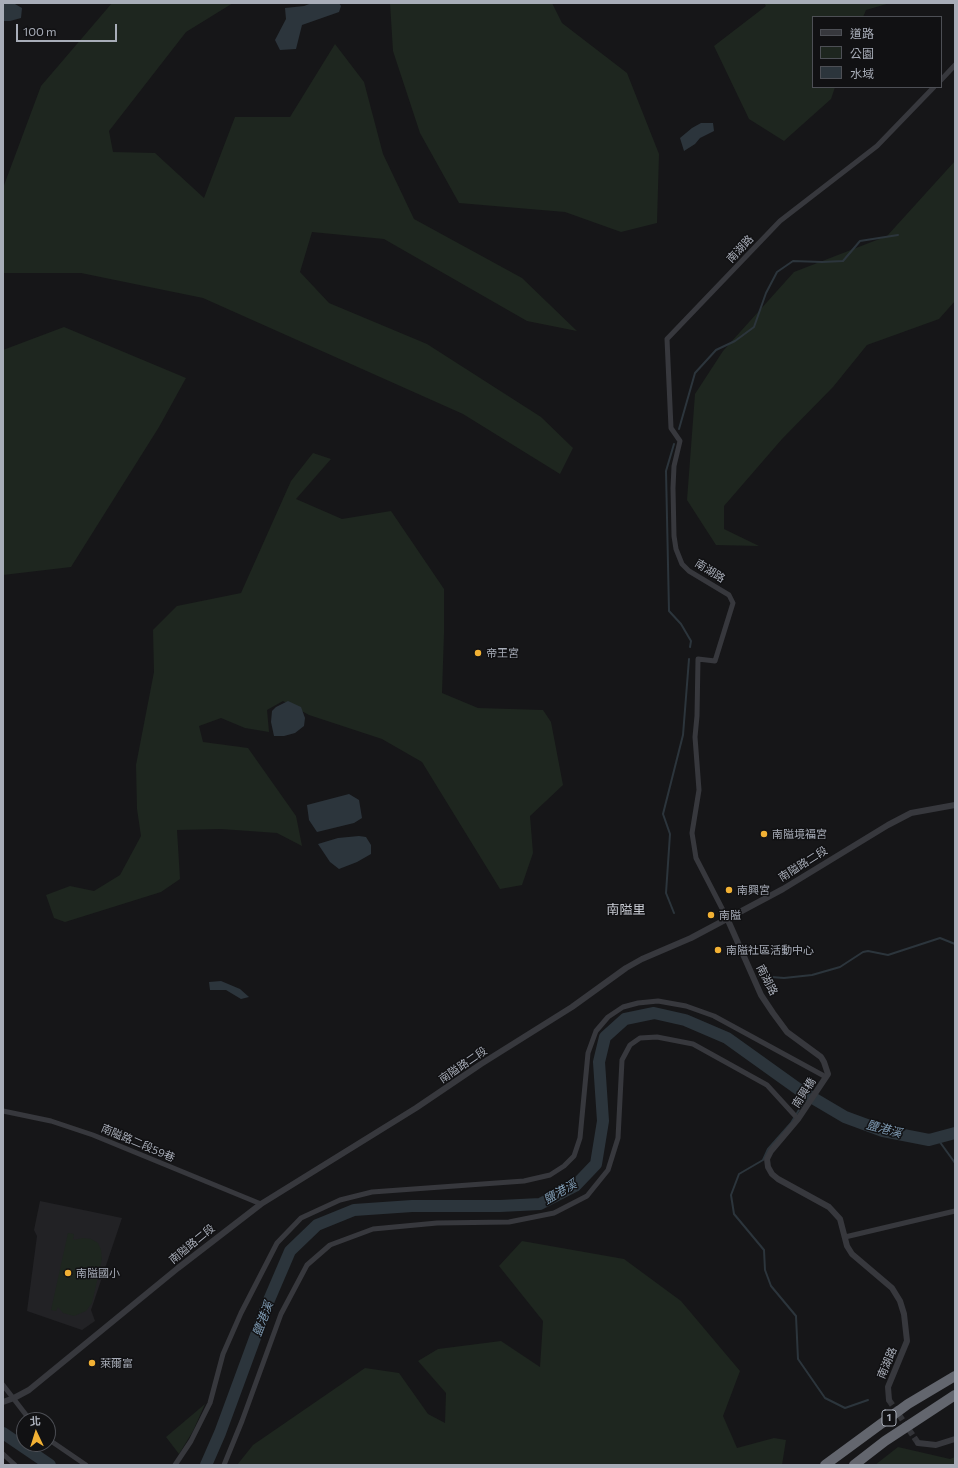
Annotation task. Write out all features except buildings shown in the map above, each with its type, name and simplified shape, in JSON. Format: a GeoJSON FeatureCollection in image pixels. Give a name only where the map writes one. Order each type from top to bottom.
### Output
{"type":"FeatureCollection","features":[{"type":"Feature","properties":{"kind":"highway","name":"1"},"geometry":{"type":"LineString","coordinates":[[825,1465],[902,1409],[955,1376]]}},
{"type":"Feature","properties":{"kind":"highway","name":"1"},"geometry":{"type":"LineString","coordinates":[[854,1465],[885,1441],[955,1395]]}},
{"type":"Feature","properties":{"kind":"street"},"geometry":{"type":"LineString","coordinates":[[942,79],[955,65]]}},
{"type":"Feature","properties":{"kind":"street","name":"南湖路"},"geometry":{"type":"LineString","coordinates":[[826,1078],[828,1074],[821,1057],[787,1032],[761,994],[727,918],[696,858],[692,833],[699,790],[695,737],[698,660],[715,661],[733,603],[729,595],[689,571],[682,564],[676,549],[674,536],[673,488],[674,466],[680,441],[671,428],[667,339],[780,221],[878,146],[933,88]]}},
{"type":"Feature","properties":{"kind":"street","name":"南隘路二段"},"geometry":{"type":"LineString","coordinates":[[3,1402],[29,1390],[178,1268],[261,1204],[416,1108],[481,1064],[572,1007],[626,968],[642,958],[691,938],[783,889],[881,829],[911,813],[955,805]]}},
{"type":"Feature","properties":{"kind":"street"},"geometry":{"type":"LineString","coordinates":[[175,1465],[191,1441],[210,1403],[223,1354],[241,1313],[277,1243],[296,1223],[301,1218],[340,1200],[372,1192],[524,1181],[550,1175],[564,1166],[574,1156],[580,1138],[588,1053],[596,1031],[608,1017],[623,1007],[638,1003],[658,1001],[686,1006],[714,1016],[826,1078]]}},
{"type":"Feature","properties":{"kind":"street"},"geometry":{"type":"LineString","coordinates":[[224,1465],[242,1421],[281,1314],[307,1265],[330,1245],[373,1229],[437,1223],[509,1222],[554,1213],[587,1196],[608,1170],[618,1138],[622,1060],[630,1046],[640,1038],[657,1037],[693,1044],[767,1085],[798,1119]]}},
{"type":"Feature","properties":{"kind":"street","name":"南興橋"},"geometry":{"type":"LineString","coordinates":[[798,1119],[826,1078]]}},
{"type":"Feature","properties":{"kind":"street","name":"南隘路二段59巷"},"geometry":{"type":"LineString","coordinates":[[3,1111],[51,1121],[93,1135],[261,1204]]}},
{"type":"Feature","properties":{"kind":"street","name":"南湖路"},"geometry":{"type":"LineString","coordinates":[[798,1119],[771,1151],[768,1159],[768,1167],[772,1174],[778,1179],[829,1207],[840,1219],[852,1254],[892,1288],[904,1314],[907,1341],[888,1387],[889,1400]]}},
{"type":"Feature","properties":{"kind":"street"},"geometry":{"type":"LineString","coordinates":[[845,1237],[955,1212]]}},
{"type":"Feature","properties":{"kind":"street"},"geometry":{"type":"LineString","coordinates":[[3,1385],[24,1412]]}},
{"type":"Feature","properties":{"kind":"street"},"geometry":{"type":"LineString","coordinates":[[918,1442],[936,1445],[955,1439]]}},
{"type":"Feature","properties":{"kind":"street"},"geometry":{"type":"LineString","coordinates":[[56,1444],[86,1465]]}},
{"type":"Feature","properties":{"kind":"street"},"geometry":{"type":"LineString","coordinates":[[3,1454],[15,1465]]}},
{"type":"Feature","properties":{"kind":"shaded area","name":"南隘國小"},"geometry":{"type":"Polygon","coordinates":[[[40,1201],[122,1218],[91,1310],[95,1321],[82,1330],[27,1311],[37,1236],[34,1230],[40,1201]]]}},
{"type":"Feature","properties":{"kind":"green space"},"geometry":{"type":"Polygon","coordinates":[[[112,3],[233,3],[186,32],[109,131],[113,152],[155,153],[204,198],[235,117],[290,117],[335,44],[364,82],[383,154],[414,219],[522,278],[577,331],[527,321],[384,239],[312,232],[300,272],[329,303],[427,344],[541,417],[573,448],[560,474],[463,414],[203,298],[81,273],[3,273],[3,188],[41,86],[112,3]]]}},
{"type":"Feature","properties":{"kind":"green space"},"geometry":{"type":"Polygon","coordinates":[[[390,3],[552,3],[562,23],[627,73],[659,154],[657,223],[621,232],[565,212],[459,203],[420,133],[393,51],[390,3]]]}},
{"type":"Feature","properties":{"kind":"green space"},"geometry":{"type":"Polygon","coordinates":[[[764,3],[890,3],[866,10],[863,16],[812,16],[812,88],[835,88],[831,99],[784,141],[749,119],[714,46],[766,6],[764,3]]]}},
{"type":"Feature","properties":{"kind":"green space"},"geometry":{"type":"Polygon","coordinates":[[[955,161],[955,301],[939,319],[867,345],[833,387],[782,439],[724,506],[724,529],[759,546],[716,545],[687,500],[695,394],[723,351],[794,272],[887,236],[955,161]]]}},
{"type":"Feature","properties":{"kind":"green space"},"geometry":{"type":"Polygon","coordinates":[[[64,327],[186,378],[159,427],[71,567],[3,575],[3,350],[64,327]]]}},
{"type":"Feature","properties":{"kind":"green space"},"geometry":{"type":"Polygon","coordinates":[[[313,453],[331,459],[296,499],[342,519],[391,511],[444,589],[442,693],[478,708],[543,710],[551,722],[563,785],[530,816],[533,853],[522,885],[500,889],[422,762],[382,739],[309,715],[283,701],[267,710],[269,732],[245,728],[221,718],[199,726],[203,742],[248,748],[296,816],[302,846],[277,833],[221,829],[177,830],[180,879],[161,892],[65,922],[54,918],[46,895],[70,886],[94,891],[120,875],[141,836],[137,809],[136,765],[154,672],[153,630],[177,606],[241,593],[291,481],[313,453]]]}},
{"type":"Feature","properties":{"kind":"green space"},"geometry":{"type":"Polygon","coordinates":[[[68,1233],[74,1234],[73,1240],[83,1238],[91,1239],[98,1243],[101,1250],[102,1259],[92,1303],[86,1311],[74,1316],[63,1313],[58,1307],[56,1311],[51,1310],[68,1233]]]}},
{"type":"Feature","properties":{"kind":"green space"},"geometry":{"type":"Polygon","coordinates":[[[522,1241],[624,1259],[681,1301],[740,1371],[723,1416],[737,1448],[774,1438],[786,1440],[782,1465],[237,1465],[253,1445],[365,1368],[399,1373],[428,1414],[445,1423],[446,1393],[418,1361],[438,1349],[501,1341],[540,1367],[543,1321],[499,1266],[522,1241]]]}},
{"type":"Feature","properties":{"kind":"green space"},"geometry":{"type":"Polygon","coordinates":[[[205,1404],[193,1431],[179,1454],[166,1437],[205,1404]]]}},
{"type":"Feature","properties":{"kind":"green space"},"geometry":{"type":"Polygon","coordinates":[[[898,1447],[950,1459],[955,1457],[955,1465],[875,1465],[898,1447]]]}},
{"type":"Feature","properties":{"kind":"water"},"geometry":{"type":"Polygon","coordinates":[[[312,3],[339,3],[341,6],[339,12],[302,25],[296,49],[280,50],[275,40],[286,19],[285,8],[304,6],[312,3]]]}},
{"type":"Feature","properties":{"kind":"water"},"geometry":{"type":"Polygon","coordinates":[[[3,4],[15,4],[22,8],[21,18],[3,21],[3,4]]]}},
{"type":"Feature","properties":{"kind":"water"},"geometry":{"type":"Polygon","coordinates":[[[701,123],[713,123],[714,131],[700,138],[695,144],[684,151],[680,138],[701,123]]]}},
{"type":"Feature","properties":{"kind":"water"},"geometry":{"type":"Polygon","coordinates":[[[288,701],[301,707],[305,718],[304,726],[295,733],[284,736],[274,736],[271,722],[272,711],[276,707],[288,701]]]}},
{"type":"Feature","properties":{"kind":"water"},"geometry":{"type":"Polygon","coordinates":[[[349,794],[359,800],[362,818],[354,823],[317,832],[309,820],[307,805],[349,794]]]}},
{"type":"Feature","properties":{"kind":"water"},"geometry":{"type":"Polygon","coordinates":[[[359,836],[366,837],[371,845],[371,854],[357,862],[339,869],[330,862],[318,844],[338,838],[359,836]]]}},
{"type":"Feature","properties":{"kind":"water"},"geometry":{"type":"Polygon","coordinates":[[[221,981],[240,989],[249,997],[241,999],[226,990],[210,990],[209,982],[221,981]]]}},
{"type":"Feature","properties":{"kind":"waterway"},"geometry":{"type":"LineString","coordinates":[[679,429],[695,373],[716,350],[735,341],[754,327],[766,293],[777,272],[793,261],[843,261],[860,241],[898,235]]}},
{"type":"Feature","properties":{"kind":"waterway"},"geometry":{"type":"LineString","coordinates":[[674,444],[666,471],[669,611],[681,624],[691,641],[690,647]]}},
{"type":"Feature","properties":{"kind":"waterway"},"geometry":{"type":"LineString","coordinates":[[674,913],[666,893],[670,834],[663,814],[683,735],[689,659]]}},
{"type":"Feature","properties":{"kind":"waterway"},"geometry":{"type":"LineString","coordinates":[[759,976],[784,978],[812,975],[840,967],[863,952],[868,951],[888,955],[940,938],[955,944]]}},
{"type":"Feature","properties":{"kind":"waterway","name":"鹽港溪"},"geometry":{"type":"LineString","coordinates":[[206,1465],[220,1433],[269,1300],[290,1251],[317,1225],[354,1210],[412,1206],[500,1206],[540,1204],[575,1186],[596,1164],[603,1121],[599,1062],[605,1037],[625,1019],[654,1013],[685,1020],[727,1038],[801,1091],[845,1117],[883,1131],[929,1140],[955,1133]]}},
{"type":"Feature","properties":{"kind":"waterway"},"geometry":{"type":"LineString","coordinates":[[808,1095],[791,1123],[768,1149],[763,1160],[739,1174],[731,1195],[734,1214],[764,1250],[765,1270],[771,1286],[796,1316],[798,1359],[825,1398],[845,1408],[868,1400]]}},
{"type":"Feature","properties":{"kind":"waterway"},"geometry":{"type":"LineString","coordinates":[[937,1138],[955,1163]]}},
{"type":"Feature","properties":{"kind":"waterway","name":"鹽港溪"},"geometry":{"type":"LineString","coordinates":[[3,1433],[50,1465]]}},
{"type":"Feature","properties":{"kind":"tunnel"},"geometry":{"type":"LineString","coordinates":[[889,1400],[918,1443]]}},
{"type":"Feature","properties":{"kind":"place","name":"帝王宮"},"geometry":{"type":"Point","coordinates":[478,653]}},
{"type":"Feature","properties":{"kind":"place","name":"南隘境福宮"},"geometry":{"type":"Point","coordinates":[764,834]}},
{"type":"Feature","properties":{"kind":"place","name":"南興宮"},"geometry":{"type":"Point","coordinates":[729,890]}},
{"type":"Feature","properties":{"kind":"place","name":"南隘"},"geometry":{"type":"Point","coordinates":[711,915]}},
{"type":"Feature","properties":{"kind":"place","name":"南隘社區活動中心"},"geometry":{"type":"Point","coordinates":[718,950]}},
{"type":"Feature","properties":{"kind":"place","name":"南隘國小"},"geometry":{"type":"Point","coordinates":[68,1273]}},
{"type":"Feature","properties":{"kind":"place","name":"萊爾富"},"geometry":{"type":"Point","coordinates":[92,1363]}},
{"type":"Feature","properties":{"kind":"district","name":"南隘里"},"geometry":{"type":"Point","coordinates":[626,910]}}]}
